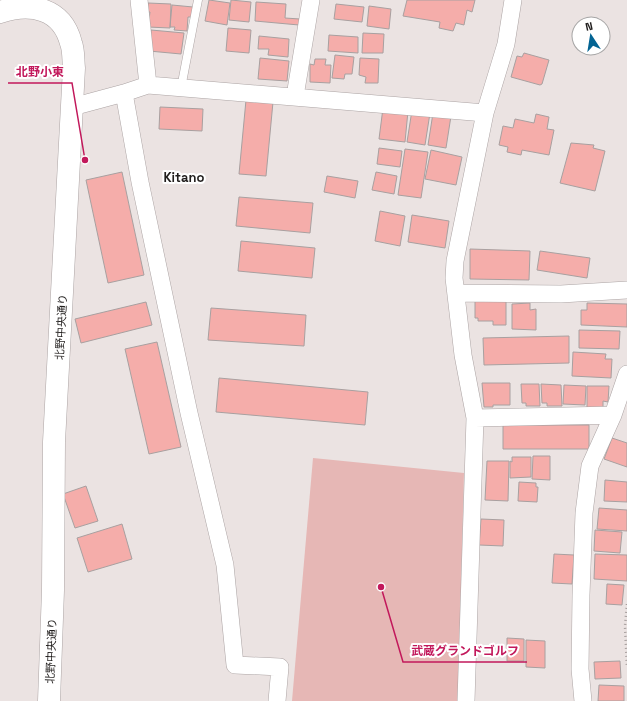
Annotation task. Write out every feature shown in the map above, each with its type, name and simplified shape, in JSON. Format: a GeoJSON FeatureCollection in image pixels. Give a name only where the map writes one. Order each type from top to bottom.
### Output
{"type":"FeatureCollection","features":[{"type":"Feature","properties":{"kind":"street"},"geometry":{"type":"LineString","coordinates":[[139,0],[148,85]]}},
{"type":"Feature","properties":{"kind":"street"},"geometry":{"type":"LineString","coordinates":[[295,96],[311,0]]}},
{"type":"Feature","properties":{"kind":"street"},"geometry":{"type":"LineString","coordinates":[[466,701],[475,418],[463,356],[456,293],[455,261],[485,113],[506,44],[513,0]]}},
{"type":"Feature","properties":{"kind":"street","name":"北野中央通り"},"geometry":{"type":"LineString","coordinates":[[0,12],[13,8],[33,6],[50,12],[63,24],[72,44],[74,68],[54,442],[53,590],[48,701]]}},
{"type":"Feature","properties":{"kind":"street"},"geometry":{"type":"LineString","coordinates":[[72,107],[148,85],[295,96],[485,113]]}},
{"type":"Feature","properties":{"kind":"street"},"geometry":{"type":"LineString","coordinates":[[124,93],[140,182],[189,414],[225,565],[235,665],[280,666],[277,701]]}},
{"type":"Feature","properties":{"kind":"street"},"geometry":{"type":"LineString","coordinates":[[456,293],[561,294],[627,290]]}},
{"type":"Feature","properties":{"kind":"street"},"geometry":{"type":"LineString","coordinates":[[583,701],[580,669],[580,595],[584,513],[590,466],[613,415],[627,374]]}},
{"type":"Feature","properties":{"kind":"street"},"geometry":{"type":"LineString","coordinates":[[475,418],[613,415]]}},
{"type":"Feature","properties":{"kind":"lane"},"geometry":{"type":"LineString","coordinates":[[180,88],[198,0]]}},
{"type":"Feature","properties":{"kind":"path"},"geometry":{"type":"LineString","coordinates":[[627,604],[625,626],[627,667]]}},
{"type":"Feature","properties":{"kind":"shaded area"},"geometry":{"type":"Polygon","coordinates":[[[313,458],[464,473],[458,701],[292,701],[313,458]]]}},
{"type":"Feature","properties":{"kind":"building"},"geometry":{"type":"Polygon","coordinates":[[[209,0],[230,3],[227,25],[205,21],[209,0]]]}},
{"type":"Feature","properties":{"kind":"building"},"geometry":{"type":"Polygon","coordinates":[[[231,0],[251,2],[249,22],[229,20],[231,0]]]}},
{"type":"Feature","properties":{"kind":"building"},"geometry":{"type":"Polygon","coordinates":[[[407,0],[475,0],[472,12],[467,10],[464,25],[456,23],[453,31],[439,28],[440,22],[403,16],[407,0]]]}},
{"type":"Feature","properties":{"kind":"building"},"geometry":{"type":"Polygon","coordinates":[[[256,2],[286,4],[285,18],[300,19],[299,25],[255,21],[256,2]]]}},
{"type":"Feature","properties":{"kind":"building"},"geometry":{"type":"Polygon","coordinates":[[[148,3],[171,4],[170,28],[148,27],[150,12],[147,12],[148,3]]]}},
{"type":"Feature","properties":{"kind":"building"},"geometry":{"type":"Polygon","coordinates":[[[336,4],[364,7],[362,22],[334,19],[336,4]]]}},
{"type":"Feature","properties":{"kind":"building"},"geometry":{"type":"Polygon","coordinates":[[[172,5],[193,7],[192,17],[188,17],[187,31],[174,30],[175,27],[170,27],[172,5]]]}},
{"type":"Feature","properties":{"kind":"building"},"geometry":{"type":"Polygon","coordinates":[[[369,6],[391,9],[389,29],[367,26],[369,6]]]}},
{"type":"Feature","properties":{"kind":"building"},"geometry":{"type":"Polygon","coordinates":[[[228,28],[251,30],[249,53],[226,51],[228,28]]]}},
{"type":"Feature","properties":{"kind":"building"},"geometry":{"type":"Polygon","coordinates":[[[151,30],[184,33],[181,54],[149,51],[151,30]]]}},
{"type":"Feature","properties":{"kind":"building"},"geometry":{"type":"Polygon","coordinates":[[[363,33],[384,34],[383,53],[362,53],[363,33]]]}},
{"type":"Feature","properties":{"kind":"building"},"geometry":{"type":"Polygon","coordinates":[[[329,35],[358,37],[358,53],[328,51],[329,35]]]}},
{"type":"Feature","properties":{"kind":"building"},"geometry":{"type":"Polygon","coordinates":[[[259,36],[289,39],[288,57],[268,55],[269,49],[258,49],[259,36]]]}},
{"type":"Feature","properties":{"kind":"building"},"geometry":{"type":"Polygon","coordinates":[[[524,53],[549,60],[542,84],[540,85],[511,77],[517,56],[522,57],[524,53]]]}},
{"type":"Feature","properties":{"kind":"building"},"geometry":{"type":"Polygon","coordinates":[[[335,55],[354,57],[352,74],[345,74],[344,79],[332,78],[335,55]]]}},
{"type":"Feature","properties":{"kind":"building"},"geometry":{"type":"Polygon","coordinates":[[[260,58],[289,61],[287,81],[258,79],[260,58]]]}},
{"type":"Feature","properties":{"kind":"building"},"geometry":{"type":"Polygon","coordinates":[[[360,58],[379,59],[378,83],[365,83],[366,77],[359,75],[360,58]]]}},
{"type":"Feature","properties":{"kind":"building"},"geometry":{"type":"Polygon","coordinates":[[[315,59],[326,59],[325,65],[331,65],[330,83],[310,82],[310,64],[314,65],[315,59]]]}},
{"type":"Feature","properties":{"kind":"building"},"geometry":{"type":"Polygon","coordinates":[[[246,100],[273,102],[266,176],[239,174],[246,100]]]}},
{"type":"Feature","properties":{"kind":"building"},"geometry":{"type":"Polygon","coordinates":[[[160,107],[203,109],[202,131],[159,129],[160,107]]]}},
{"type":"Feature","properties":{"kind":"building"},"geometry":{"type":"Polygon","coordinates":[[[383,108],[408,111],[405,142],[379,139],[383,108]]]}},
{"type":"Feature","properties":{"kind":"building"},"geometry":{"type":"Polygon","coordinates":[[[412,110],[430,113],[425,145],[407,142],[412,110]]]}},
{"type":"Feature","properties":{"kind":"building"},"geometry":{"type":"Polygon","coordinates":[[[433,113],[451,116],[446,148],[428,145],[433,113]]]}},
{"type":"Feature","properties":{"kind":"building"},"geometry":{"type":"Polygon","coordinates":[[[536,114],[549,117],[547,129],[554,130],[549,155],[522,150],[521,155],[507,152],[508,147],[499,145],[503,126],[513,128],[515,119],[534,123],[536,114]]]}},
{"type":"Feature","properties":{"kind":"building"},"geometry":{"type":"Polygon","coordinates":[[[571,143],[594,145],[593,148],[605,151],[595,191],[560,183],[571,143]]]}},
{"type":"Feature","properties":{"kind":"building"},"geometry":{"type":"Polygon","coordinates":[[[379,148],[402,151],[400,167],[377,164],[379,148]]]}},
{"type":"Feature","properties":{"kind":"building"},"geometry":{"type":"Polygon","coordinates":[[[405,149],[428,152],[421,198],[398,195],[405,149]]]}},
{"type":"Feature","properties":{"kind":"building"},"geometry":{"type":"Polygon","coordinates":[[[431,150],[462,157],[456,185],[425,179],[431,150]]]}},
{"type":"Feature","properties":{"kind":"building"},"geometry":{"type":"Polygon","coordinates":[[[122,172],[144,275],[108,283],[86,180],[122,172]]]}},
{"type":"Feature","properties":{"kind":"building"},"geometry":{"type":"Polygon","coordinates":[[[376,172],[397,176],[394,194],[372,190],[376,172]]]}},
{"type":"Feature","properties":{"kind":"building"},"geometry":{"type":"Polygon","coordinates":[[[327,176],[358,181],[355,198],[324,192],[327,176]]]}},
{"type":"Feature","properties":{"kind":"building"},"geometry":{"type":"Polygon","coordinates":[[[239,197],[313,203],[310,233],[236,226],[239,197]]]}},
{"type":"Feature","properties":{"kind":"building"},"geometry":{"type":"Polygon","coordinates":[[[380,211],[405,216],[400,246],[375,241],[380,211]]]}},
{"type":"Feature","properties":{"kind":"building"},"geometry":{"type":"Polygon","coordinates":[[[412,215],[449,221],[445,248],[408,242],[412,215]]]}},
{"type":"Feature","properties":{"kind":"building"},"geometry":{"type":"Polygon","coordinates":[[[241,241],[315,248],[312,278],[238,271],[241,241]]]}},
{"type":"Feature","properties":{"kind":"building"},"geometry":{"type":"Polygon","coordinates":[[[470,249],[530,251],[529,280],[470,279],[470,249]]]}},
{"type":"Feature","properties":{"kind":"building"},"geometry":{"type":"Polygon","coordinates":[[[540,251],[590,258],[587,278],[537,270],[540,251]]]}},
{"type":"Feature","properties":{"kind":"building"},"geometry":{"type":"Polygon","coordinates":[[[475,300],[506,300],[506,325],[493,325],[493,321],[478,321],[478,318],[475,318],[475,300]]]}},
{"type":"Feature","properties":{"kind":"building"},"geometry":{"type":"Polygon","coordinates":[[[146,302],[152,325],[81,343],[75,319],[146,302]]]}},
{"type":"Feature","properties":{"kind":"building"},"geometry":{"type":"Polygon","coordinates":[[[530,303],[530,310],[536,309],[536,330],[512,329],[512,304],[530,303]]]}},
{"type":"Feature","properties":{"kind":"building"},"geometry":{"type":"Polygon","coordinates":[[[587,303],[627,304],[627,327],[581,325],[581,310],[587,310],[587,303]]]}},
{"type":"Feature","properties":{"kind":"building"},"geometry":{"type":"Polygon","coordinates":[[[211,308],[306,315],[304,346],[208,340],[211,308]]]}},
{"type":"Feature","properties":{"kind":"building"},"geometry":{"type":"Polygon","coordinates":[[[579,330],[620,331],[619,349],[579,348],[579,330]]]}},
{"type":"Feature","properties":{"kind":"building"},"geometry":{"type":"Polygon","coordinates":[[[569,336],[569,363],[484,365],[483,338],[569,336]]]}},
{"type":"Feature","properties":{"kind":"building"},"geometry":{"type":"Polygon","coordinates":[[[157,342],[181,447],[149,454],[125,349],[157,342]]]}},
{"type":"Feature","properties":{"kind":"building"},"geometry":{"type":"Polygon","coordinates":[[[573,352],[606,354],[605,359],[612,359],[611,378],[572,376],[573,352]]]}},
{"type":"Feature","properties":{"kind":"building"},"geometry":{"type":"Polygon","coordinates":[[[219,378],[368,392],[365,425],[216,412],[219,378]]]}},
{"type":"Feature","properties":{"kind":"building"},"geometry":{"type":"Polygon","coordinates":[[[482,383],[510,383],[510,405],[493,405],[493,407],[484,407],[482,383]]]}},
{"type":"Feature","properties":{"kind":"building"},"geometry":{"type":"Polygon","coordinates":[[[521,384],[539,384],[540,406],[526,406],[526,403],[522,403],[521,384]]]}},
{"type":"Feature","properties":{"kind":"building"},"geometry":{"type":"Polygon","coordinates":[[[541,384],[561,385],[562,406],[547,406],[547,403],[542,403],[541,384]]]}},
{"type":"Feature","properties":{"kind":"building"},"geometry":{"type":"Polygon","coordinates":[[[564,385],[586,386],[585,405],[563,404],[564,385]]]}},
{"type":"Feature","properties":{"kind":"building"},"geometry":{"type":"Polygon","coordinates":[[[587,386],[609,386],[608,402],[603,401],[603,408],[587,408],[587,386]]]}},
{"type":"Feature","properties":{"kind":"building"},"geometry":{"type":"Polygon","coordinates":[[[503,425],[589,425],[589,449],[503,449],[503,425]]]}},
{"type":"Feature","properties":{"kind":"building"},"geometry":{"type":"Polygon","coordinates":[[[612,438],[627,443],[627,467],[604,459],[612,438]]]}},
{"type":"Feature","properties":{"kind":"building"},"geometry":{"type":"Polygon","coordinates":[[[533,456],[550,456],[550,480],[532,479],[533,456]]]}},
{"type":"Feature","properties":{"kind":"building"},"geometry":{"type":"Polygon","coordinates":[[[512,457],[531,457],[531,477],[510,478],[510,461],[512,462],[512,457]]]}},
{"type":"Feature","properties":{"kind":"building"},"geometry":{"type":"Polygon","coordinates":[[[487,461],[509,461],[508,501],[485,500],[487,461]]]}},
{"type":"Feature","properties":{"kind":"building"},"geometry":{"type":"Polygon","coordinates":[[[605,480],[627,482],[627,502],[604,501],[605,480]]]}},
{"type":"Feature","properties":{"kind":"building"},"geometry":{"type":"Polygon","coordinates":[[[519,482],[536,483],[536,487],[538,487],[537,502],[518,501],[519,482]]]}},
{"type":"Feature","properties":{"kind":"building"},"geometry":{"type":"Polygon","coordinates":[[[86,486],[98,521],[75,528],[63,494],[86,486]]]}},
{"type":"Feature","properties":{"kind":"building"},"geometry":{"type":"Polygon","coordinates":[[[599,508],[627,510],[627,531],[597,529],[599,508]]]}},
{"type":"Feature","properties":{"kind":"building"},"geometry":{"type":"Polygon","coordinates":[[[481,519],[504,520],[503,546],[479,545],[481,519]]]}},
{"type":"Feature","properties":{"kind":"building"},"geometry":{"type":"Polygon","coordinates":[[[122,524],[132,559],[88,572],[77,538],[122,524]]]}},
{"type":"Feature","properties":{"kind":"building"},"geometry":{"type":"Polygon","coordinates":[[[595,530],[622,532],[620,553],[594,551],[595,530]]]}},
{"type":"Feature","properties":{"kind":"building"},"geometry":{"type":"Polygon","coordinates":[[[554,554],[574,555],[572,584],[552,583],[554,554]]]}},
{"type":"Feature","properties":{"kind":"building"},"geometry":{"type":"Polygon","coordinates":[[[595,554],[627,555],[627,581],[594,579],[595,554]]]}},
{"type":"Feature","properties":{"kind":"building"},"geometry":{"type":"Polygon","coordinates":[[[607,584],[624,585],[622,605],[606,604],[607,584]]]}},
{"type":"Feature","properties":{"kind":"building"},"geometry":{"type":"Polygon","coordinates":[[[507,638],[524,639],[524,661],[507,661],[507,638]]]}},
{"type":"Feature","properties":{"kind":"building"},"geometry":{"type":"Polygon","coordinates":[[[526,640],[545,641],[545,668],[526,667],[526,640]]]}},
{"type":"Feature","properties":{"kind":"building"},"geometry":{"type":"Polygon","coordinates":[[[620,661],[621,678],[595,679],[594,662],[620,661]]]}},
{"type":"Feature","properties":{"kind":"building"},"geometry":{"type":"Polygon","coordinates":[[[599,685],[624,686],[624,701],[598,701],[599,685]]]}},
{"type":"Feature","properties":{"kind":"place","name":"北野小東"},"geometry":{"type":"Point","coordinates":[85,160]}},
{"type":"Feature","properties":{"kind":"place","name":"武蔵グランドゴルフ"},"geometry":{"type":"Point","coordinates":[381,587]}},
{"type":"Feature","properties":{"kind":"district","name":"Kitano"},"geometry":{"type":"Point","coordinates":[184,177]}}]}
